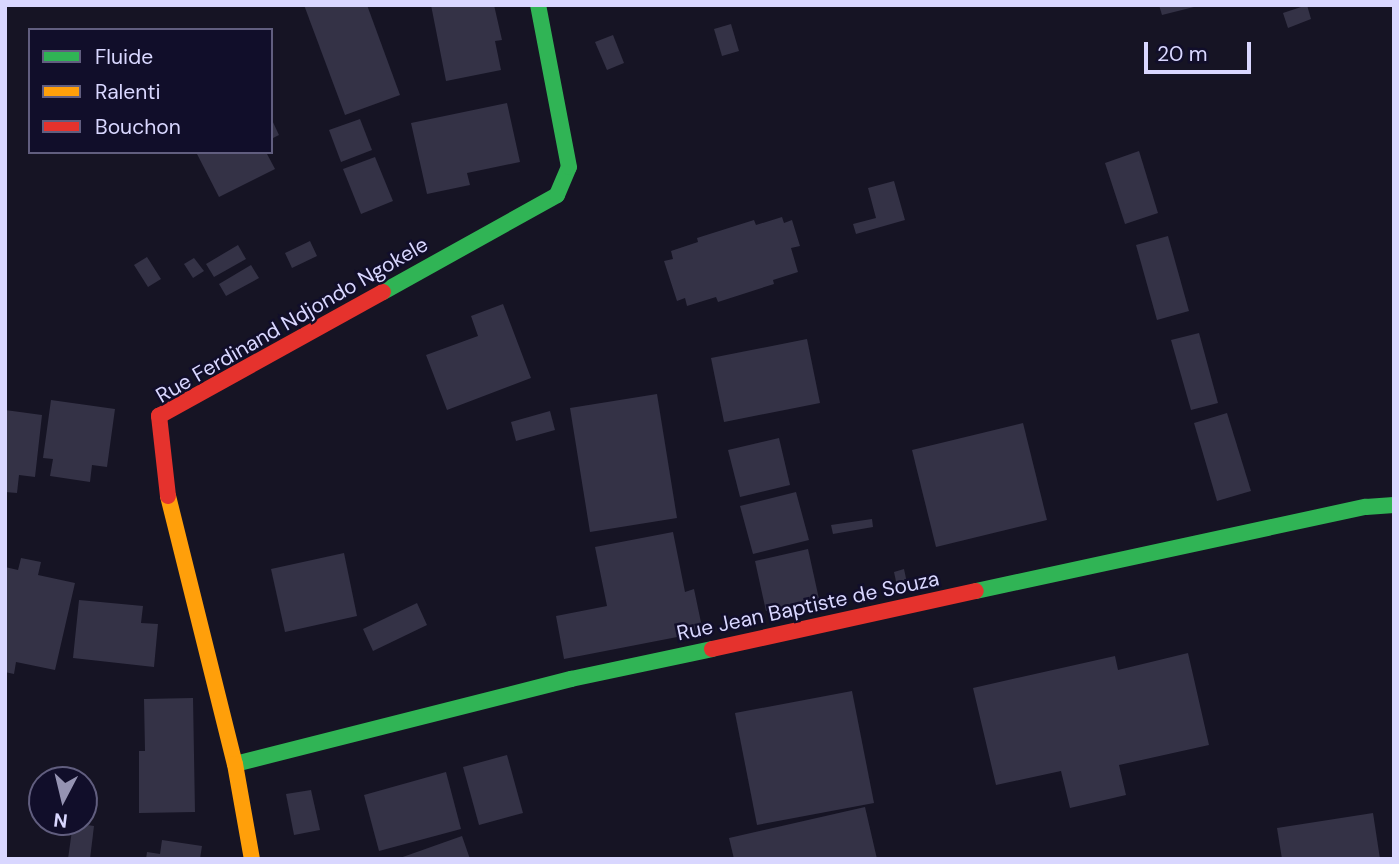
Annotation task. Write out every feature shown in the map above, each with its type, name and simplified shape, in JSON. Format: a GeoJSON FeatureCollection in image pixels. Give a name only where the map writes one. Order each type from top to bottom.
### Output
{"type":"FeatureCollection","features":[{"type":"Feature","properties":{"kind":"street","name":"Rue Ferdinand Ndjondo Ngokele"},"geometry":{"type":"LineString","coordinates":[[252,859],[235,764],[170,509],[159,416],[557,195],[569,167],[538,5]]}},
{"type":"Feature","properties":{"kind":"street","name":"Rue Jean Baptiste de Souza"},"geometry":{"type":"LineString","coordinates":[[235,764],[571,678],[1366,507],[1394,505]]}},
{"type":"Feature","properties":{"kind":"building"},"geometry":{"type":"Polygon","coordinates":[[[304,5],[367,5],[400,95],[345,115],[304,5]]]}},
{"type":"Feature","properties":{"kind":"building"},"geometry":{"type":"Polygon","coordinates":[[[431,5],[494,5],[502,40],[495,41],[501,70],[446,81],[431,5]]]}},
{"type":"Feature","properties":{"kind":"building"},"geometry":{"type":"Polygon","coordinates":[[[1159,5],[1198,5],[1198,6],[1162,15],[1159,5]]]}},
{"type":"Feature","properties":{"kind":"building"},"geometry":{"type":"Polygon","coordinates":[[[1307,5],[1311,19],[1288,28],[1283,13],[1307,5]]]}},
{"type":"Feature","properties":{"kind":"building"},"geometry":{"type":"Polygon","coordinates":[[[731,24],[739,51],[722,56],[714,29],[731,24]]]}},
{"type":"Feature","properties":{"kind":"building"},"geometry":{"type":"Polygon","coordinates":[[[613,35],[624,63],[607,70],[595,42],[613,35]]]}},
{"type":"Feature","properties":{"kind":"building"},"geometry":{"type":"Polygon","coordinates":[[[507,103],[520,162],[467,173],[470,185],[427,194],[411,123],[507,103]]]}},
{"type":"Feature","properties":{"kind":"building"},"geometry":{"type":"Polygon","coordinates":[[[360,119],[372,150],[341,162],[329,130],[360,119]]]}},
{"type":"Feature","properties":{"kind":"building"},"geometry":{"type":"Polygon","coordinates":[[[273,122],[279,135],[273,138],[273,122]]]}},
{"type":"Feature","properties":{"kind":"building"},"geometry":{"type":"Polygon","coordinates":[[[1139,151],[1158,213],[1125,224],[1105,163],[1139,151]]]}},
{"type":"Feature","properties":{"kind":"building"},"geometry":{"type":"Polygon","coordinates":[[[197,154],[267,154],[275,169],[219,197],[197,154]]]}},
{"type":"Feature","properties":{"kind":"building"},"geometry":{"type":"Polygon","coordinates":[[[375,157],[393,201],[361,214],[343,169],[375,157]]]}},
{"type":"Feature","properties":{"kind":"building"},"geometry":{"type":"Polygon","coordinates":[[[894,181],[905,220],[856,234],[853,224],[876,218],[868,188],[894,181]]]}},
{"type":"Feature","properties":{"kind":"building"},"geometry":{"type":"Polygon","coordinates":[[[782,217],[784,223],[792,220],[800,246],[791,248],[798,272],[773,280],[774,284],[718,302],[716,297],[687,306],[685,298],[677,301],[664,261],[673,259],[671,251],[698,242],[697,238],[754,220],[756,225],[782,217]]]}},
{"type":"Feature","properties":{"kind":"building"},"geometry":{"type":"Polygon","coordinates":[[[1168,236],[1189,311],[1157,320],[1136,245],[1168,236]]]}},
{"type":"Feature","properties":{"kind":"building"},"geometry":{"type":"Polygon","coordinates":[[[310,241],[317,256],[292,268],[285,253],[310,241]]]}},
{"type":"Feature","properties":{"kind":"building"},"geometry":{"type":"Polygon","coordinates":[[[238,245],[246,259],[214,277],[206,264],[238,245]]]}},
{"type":"Feature","properties":{"kind":"building"},"geometry":{"type":"Polygon","coordinates":[[[147,257],[161,279],[148,287],[134,265],[147,257]]]}},
{"type":"Feature","properties":{"kind":"building"},"geometry":{"type":"Polygon","coordinates":[[[194,258],[204,271],[193,278],[184,264],[194,258]]]}},
{"type":"Feature","properties":{"kind":"building"},"geometry":{"type":"Polygon","coordinates":[[[251,265],[259,278],[226,296],[219,284],[251,265]]]}},
{"type":"Feature","properties":{"kind":"building"},"geometry":{"type":"Polygon","coordinates":[[[503,304],[531,378],[447,410],[426,355],[478,336],[471,316],[503,304]]]}},
{"type":"Feature","properties":{"kind":"building"},"geometry":{"type":"Polygon","coordinates":[[[1199,333],[1218,403],[1191,410],[1171,340],[1199,333]]]}},
{"type":"Feature","properties":{"kind":"building"},"geometry":{"type":"Polygon","coordinates":[[[807,339],[820,403],[724,422],[711,358],[807,339]]]}},
{"type":"Feature","properties":{"kind":"building"},"geometry":{"type":"Polygon","coordinates":[[[657,394],[677,518],[590,532],[570,408],[657,394]]]}},
{"type":"Feature","properties":{"kind":"building"},"geometry":{"type":"Polygon","coordinates":[[[51,400],[115,409],[107,467],[92,465],[90,482],[50,476],[53,459],[43,458],[51,400]]]}},
{"type":"Feature","properties":{"kind":"building"},"geometry":{"type":"Polygon","coordinates":[[[5,410],[42,415],[35,477],[19,475],[17,493],[5,492],[5,410]]]}},
{"type":"Feature","properties":{"kind":"building"},"geometry":{"type":"Polygon","coordinates":[[[550,411],[555,430],[516,441],[511,422],[550,411]]]}},
{"type":"Feature","properties":{"kind":"building"},"geometry":{"type":"Polygon","coordinates":[[[1227,413],[1251,491],[1217,501],[1194,423],[1227,413]]]}},
{"type":"Feature","properties":{"kind":"building"},"geometry":{"type":"Polygon","coordinates":[[[1023,423],[1047,520],[936,547],[912,450],[1023,423]]]}},
{"type":"Feature","properties":{"kind":"building"},"geometry":{"type":"Polygon","coordinates":[[[779,438],[790,485],[740,497],[728,450],[779,438]]]}},
{"type":"Feature","properties":{"kind":"building"},"geometry":{"type":"Polygon","coordinates":[[[796,492],[809,540],[753,554],[740,506],[796,492]]]}},
{"type":"Feature","properties":{"kind":"building"},"geometry":{"type":"Polygon","coordinates":[[[872,519],[873,527],[833,534],[831,525],[872,519]]]}},
{"type":"Feature","properties":{"kind":"building"},"geometry":{"type":"Polygon","coordinates":[[[673,532],[685,592],[694,589],[703,632],[564,659],[556,616],[607,606],[595,547],[673,532]]]}},
{"type":"Feature","properties":{"kind":"building"},"geometry":{"type":"Polygon","coordinates":[[[808,549],[819,599],[766,611],[755,561],[808,549]]]}},
{"type":"Feature","properties":{"kind":"building"},"geometry":{"type":"Polygon","coordinates":[[[344,553],[357,616],[285,632],[271,569],[344,553]]]}},
{"type":"Feature","properties":{"kind":"building"},"geometry":{"type":"Polygon","coordinates":[[[21,558],[41,562],[38,575],[75,583],[55,670],[16,662],[14,674],[5,672],[5,567],[18,570],[21,558]]]}},
{"type":"Feature","properties":{"kind":"building"},"geometry":{"type":"Polygon","coordinates":[[[904,569],[907,583],[897,586],[894,572],[904,569]]]}},
{"type":"Feature","properties":{"kind":"building"},"geometry":{"type":"Polygon","coordinates":[[[79,600],[143,606],[141,623],[158,624],[154,667],[73,658],[79,600]]]}},
{"type":"Feature","properties":{"kind":"building"},"geometry":{"type":"Polygon","coordinates":[[[417,603],[427,625],[373,651],[363,629],[417,603]]]}},
{"type":"Feature","properties":{"kind":"building"},"geometry":{"type":"Polygon","coordinates":[[[1188,653],[1209,745],[1119,765],[1126,795],[1070,808],[1061,771],[996,785],[973,688],[1115,656],[1118,670],[1188,653]]]}},
{"type":"Feature","properties":{"kind":"building"},"geometry":{"type":"Polygon","coordinates":[[[852,691],[874,803],[757,825],[735,713],[852,691]]]}},
{"type":"Feature","properties":{"kind":"building"},"geometry":{"type":"Polygon","coordinates":[[[193,698],[195,812],[139,813],[139,751],[145,751],[144,699],[193,698]]]}},
{"type":"Feature","properties":{"kind":"building"},"geometry":{"type":"Polygon","coordinates":[[[507,755],[523,813],[479,825],[463,767],[507,755]]]}},
{"type":"Feature","properties":{"kind":"building"},"geometry":{"type":"Polygon","coordinates":[[[446,772],[461,829],[379,851],[364,795],[446,772]]]}},
{"type":"Feature","properties":{"kind":"building"},"geometry":{"type":"Polygon","coordinates":[[[311,790],[320,830],[294,835],[286,794],[311,790]]]}},
{"type":"Feature","properties":{"kind":"building"},"geometry":{"type":"Polygon","coordinates":[[[865,807],[877,859],[734,859],[729,838],[865,807]]]}},
{"type":"Feature","properties":{"kind":"building"},"geometry":{"type":"Polygon","coordinates":[[[1373,813],[1380,859],[1282,859],[1277,828],[1373,813]]]}},
{"type":"Feature","properties":{"kind":"building"},"geometry":{"type":"Polygon","coordinates":[[[71,836],[93,836],[90,859],[68,859],[71,836]]]}},
{"type":"Feature","properties":{"kind":"building"},"geometry":{"type":"Polygon","coordinates":[[[462,836],[470,859],[400,859],[400,858],[462,836]]]}},
{"type":"Feature","properties":{"kind":"building"},"geometry":{"type":"Polygon","coordinates":[[[162,840],[202,846],[200,859],[146,859],[147,852],[160,854],[162,840]]]}},
{"type":"Feature","properties":{"kind":"traffic: fast"},"geometry":{"type":"LineString","coordinates":[[383,292],[557,195],[569,167],[538,5]]}},
{"type":"Feature","properties":{"kind":"traffic: fast"},"geometry":{"type":"LineString","coordinates":[[976,591],[1366,507],[1394,505]]}},
{"type":"Feature","properties":{"kind":"traffic: fast"},"geometry":{"type":"LineString","coordinates":[[235,764],[571,679],[712,649]]}},
{"type":"Feature","properties":{"kind":"traffic: slow"},"geometry":{"type":"LineString","coordinates":[[168,496],[235,764],[252,859]]}},
{"type":"Feature","properties":{"kind":"traffic: jam"},"geometry":{"type":"LineString","coordinates":[[168,496],[159,416],[383,292]]}},
{"type":"Feature","properties":{"kind":"traffic: jam"},"geometry":{"type":"LineString","coordinates":[[712,649],[976,591]]}}]}
